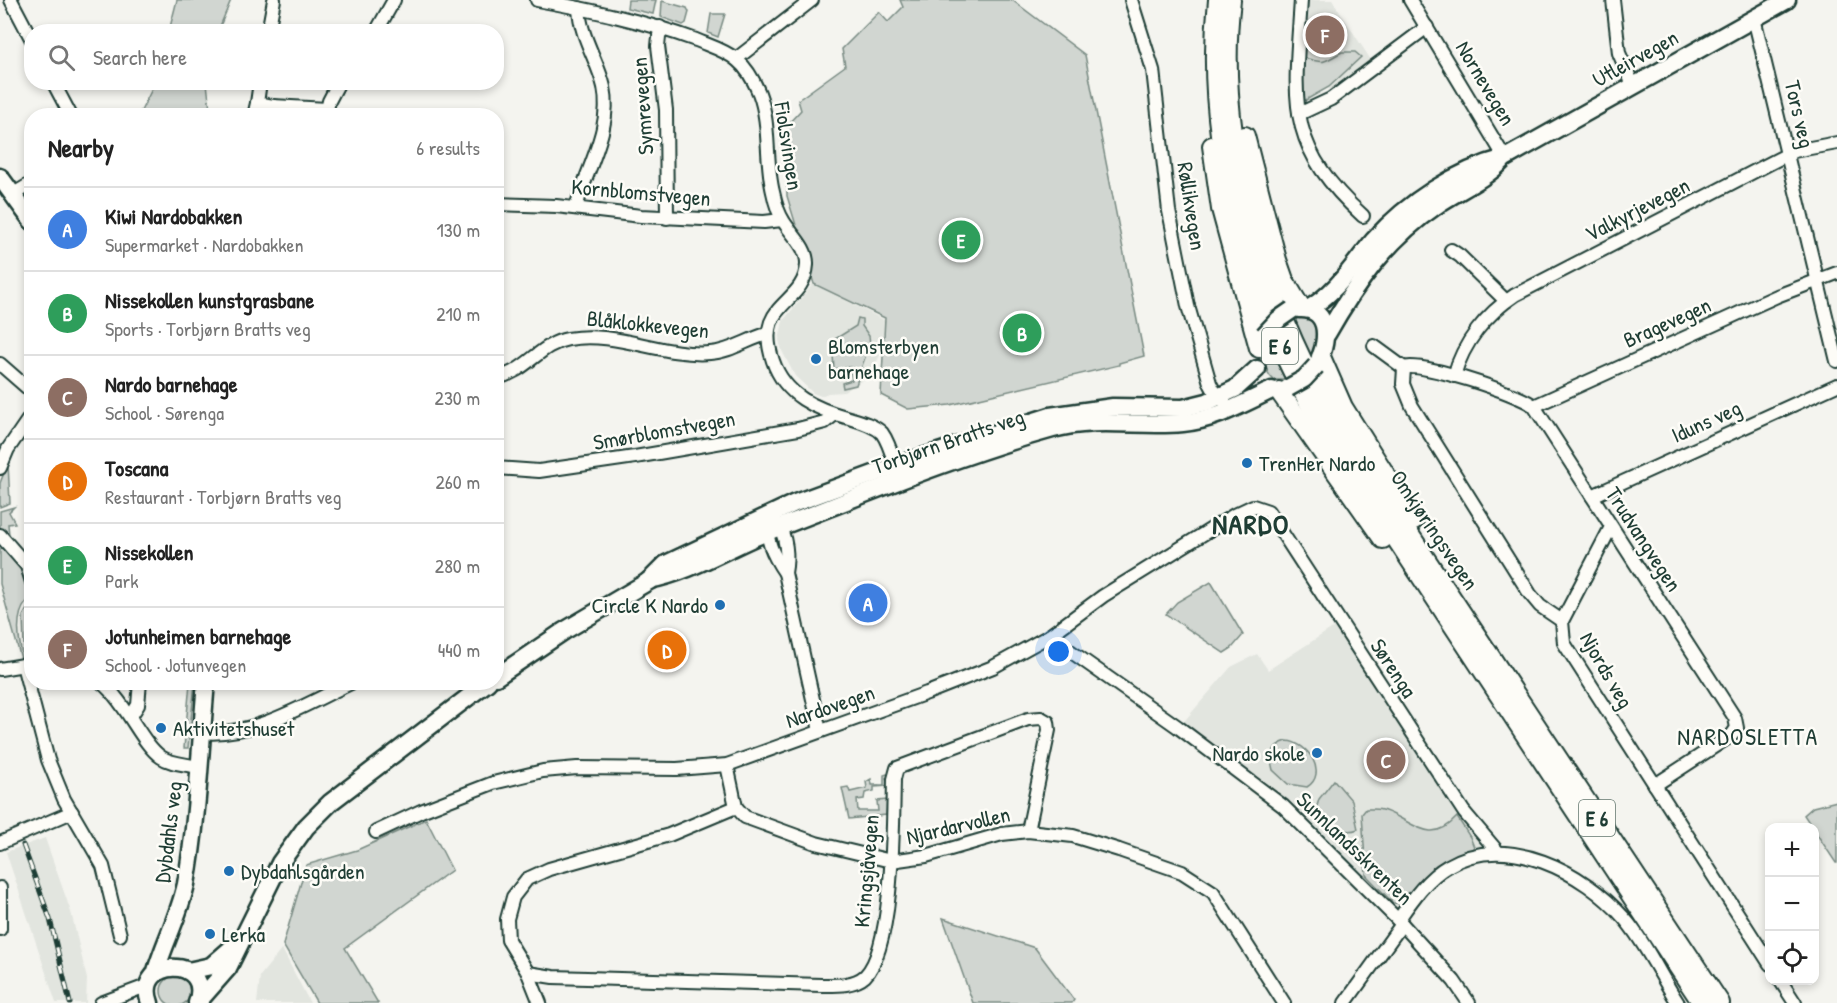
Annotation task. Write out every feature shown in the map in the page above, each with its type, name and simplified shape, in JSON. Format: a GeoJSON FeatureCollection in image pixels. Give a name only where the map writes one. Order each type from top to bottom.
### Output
{"type":"FeatureCollection","features":[{"type":"Feature","properties":{"kind":"highway","name":"Omkjøringsvegen"},"geometry":{"type":"LineString","coordinates":[[1218,0],[1214,58],[1223,103],[1237,151],[1256,234],[1271,283],[1296,346],[1339,429],[1415,557],[1702,1003]]}},
{"type":"Feature","properties":{"kind":"highway","name":"Omkjøringsvegen"},"geometry":{"type":"LineString","coordinates":[[1223,103],[1231,0]]}},
{"type":"Feature","properties":{"kind":"highway","name":"E 6"},"geometry":{"type":"LineString","coordinates":[[1262,342],[1218,196],[1210,119],[1223,103],[1240,116],[1281,270],[1300,309]]}},
{"type":"Feature","properties":{"kind":"highway","name":"E 6"},"geometry":{"type":"LineString","coordinates":[[1280,390],[1379,534],[1393,551],[1415,557],[1421,532],[1343,407],[1318,362]]}},
{"type":"Feature","properties":{"kind":"highway","name":"Omkjøringsvegen"},"geometry":{"type":"LineString","coordinates":[[1415,557],[1720,1003]]}},
{"type":"Feature","properties":{"kind":"main road","name":"Utleirvegen"},"geometry":{"type":"LineString","coordinates":[[1327,334],[1349,295],[1383,250],[1437,205],[1491,172],[1505,158],[1787,0]]}},
{"type":"Feature","properties":{"kind":"main road","name":"Utleirvegen"},"geometry":{"type":"LineString","coordinates":[[1300,309],[1335,288],[1375,239],[1410,207],[1481,164],[1505,158]]}},
{"type":"Feature","properties":{"kind":"main road"},"geometry":{"type":"LineString","coordinates":[[0,177],[24,211]]}},
{"type":"Feature","properties":{"kind":"main road"},"geometry":{"type":"LineString","coordinates":[[1300,309],[1321,317],[1327,334],[1318,362],[1304,379],[1280,390],[1261,381],[1257,369],[1262,342],[1279,319],[1300,309]]}},
{"type":"Feature","properties":{"kind":"main road","name":"Torbjørn Bratts veg"},"geometry":{"type":"LineString","coordinates":[[649,580],[671,576],[898,473],[1062,413],[1113,407],[1183,408],[1218,398],[1234,389],[1257,369]]}},
{"type":"Feature","properties":{"kind":"main road","name":"Torbjørn Bratts veg"},"geometry":{"type":"LineString","coordinates":[[504,672],[573,625],[649,580],[666,564],[769,514],[898,473],[1053,429],[1113,421],[1185,423],[1234,408],[1280,390]]}},
{"type":"Feature","properties":{"kind":"main road","name":"Dybdahls veg"},"geometry":{"type":"LineString","coordinates":[[150,1003],[152,980],[186,883],[205,690]]}},
{"type":"Feature","properties":{"kind":"main road"},"geometry":{"type":"LineString","coordinates":[[152,980],[181,969],[211,966],[237,944],[284,856],[317,816],[478,690]]}},
{"type":"Feature","properties":{"kind":"main road","name":"Dybdahls veg"},"geometry":{"type":"LineString","coordinates":[[169,936],[181,969],[198,983],[198,1002]]}},
{"type":"Feature","properties":{"kind":"main road"},"geometry":{"type":"LineString","coordinates":[[198,1002],[228,968],[236,954],[237,944]]}},
{"type":"Feature","properties":{"kind":"street"},"geometry":{"type":"LineString","coordinates":[[11,0],[24,25]]}},
{"type":"Feature","properties":{"kind":"street"},"geometry":{"type":"LineString","coordinates":[[270,24],[274,0]]}},
{"type":"Feature","properties":{"kind":"street"},"geometry":{"type":"LineString","coordinates":[[380,24],[394,0]]}},
{"type":"Feature","properties":{"kind":"street"},"geometry":{"type":"LineString","coordinates":[[537,0],[660,27],[721,50],[736,59],[812,0]]}},
{"type":"Feature","properties":{"kind":"street","name":"Røllikvegen"},"geometry":{"type":"LineString","coordinates":[[1131,0],[1153,70],[1169,211],[1188,306],[1210,383],[1218,398]]}},
{"type":"Feature","properties":{"kind":"street"},"geometry":{"type":"LineString","coordinates":[[1301,0],[1295,85],[1299,114],[1315,162],[1332,186],[1363,216]]}},
{"type":"Feature","properties":{"kind":"street","name":"Nornevegen"},"geometry":{"type":"LineString","coordinates":[[1410,0],[1505,158]]}},
{"type":"Feature","properties":{"kind":"street"},"geometry":{"type":"LineString","coordinates":[[1613,0],[1619,53],[1633,85]]}},
{"type":"Feature","properties":{"kind":"street"},"geometry":{"type":"LineString","coordinates":[[576,208],[601,135],[606,110],[601,76],[581,25],[579,8]]}},
{"type":"Feature","properties":{"kind":"street","name":"Tors veg"},"geometry":{"type":"LineString","coordinates":[[1755,18],[1837,361]]}},
{"type":"Feature","properties":{"kind":"street","name":"Symrevegen"},"geometry":{"type":"LineString","coordinates":[[660,27],[658,46],[666,110],[667,218]]}},
{"type":"Feature","properties":{"kind":"street"},"geometry":{"type":"LineString","coordinates":[[1299,114],[1331,99],[1427,27]]}},
{"type":"Feature","properties":{"kind":"street","name":"Fiolsvingen"},"geometry":{"type":"LineString","coordinates":[[736,59],[749,73],[762,103],[772,190],[782,220],[805,253],[807,267],[799,285],[774,314],[767,334]]}},
{"type":"Feature","properties":{"kind":"street"},"geometry":{"type":"LineString","coordinates":[[57,90],[67,108]]}},
{"type":"Feature","properties":{"kind":"street"},"geometry":{"type":"LineString","coordinates":[[256,108],[259,90]]}},
{"type":"Feature","properties":{"kind":"street"},"geometry":{"type":"LineString","coordinates":[[328,108],[336,90]]}},
{"type":"Feature","properties":{"kind":"street","name":"Valkyrjevegen"},"geometry":{"type":"LineString","coordinates":[[1454,376],[1461,355],[1470,340],[1506,301],[1797,150],[1837,143]]}},
{"type":"Feature","properties":{"kind":"street"},"geometry":{"type":"LineString","coordinates":[[12,195],[24,188]]}},
{"type":"Feature","properties":{"kind":"street","name":"Kornblomstvegen"},"geometry":{"type":"LineString","coordinates":[[504,204],[576,208],[667,218],[782,220]]}},
{"type":"Feature","properties":{"kind":"street"},"geometry":{"type":"LineString","coordinates":[[1451,250],[1506,301]]}},
{"type":"Feature","properties":{"kind":"street","name":"Bragevegen"},"geometry":{"type":"LineString","coordinates":[[1534,405],[1818,278],[1837,273]]}},
{"type":"Feature","properties":{"kind":"street"},"geometry":{"type":"LineString","coordinates":[[767,334],[773,362],[784,383],[807,403],[878,430],[886,441],[898,473]]}},
{"type":"Feature","properties":{"kind":"street","name":"Blåklokkevegen"},"geometry":{"type":"LineString","coordinates":[[504,375],[523,368],[547,346],[568,339],[605,339],[711,353],[767,334]]}},
{"type":"Feature","properties":{"kind":"street"},"geometry":{"type":"LineString","coordinates":[[1374,346],[1404,368],[1413,366],[1454,376],[1504,392],[1534,405]]}},
{"type":"Feature","properties":{"kind":"street"},"geometry":{"type":"LineString","coordinates":[[0,364],[24,385]]}},
{"type":"Feature","properties":{"kind":"street","name":"Njords veg"},"geometry":{"type":"LineString","coordinates":[[1404,368],[1402,375],[1405,392],[1427,433],[1530,594],[1540,606],[1562,621],[1564,643],[1571,656],[1765,956]]}},
{"type":"Feature","properties":{"kind":"street","name":"Iduns veg"},"geometry":{"type":"LineString","coordinates":[[1592,496],[1837,385]]}},
{"type":"Feature","properties":{"kind":"street"},"geometry":{"type":"LineString","coordinates":[[1218,398],[1234,408]]}},
{"type":"Feature","properties":{"kind":"street","name":"Trudvangvegen"},"geometry":{"type":"LineString","coordinates":[[1534,405],[1737,723],[1732,735],[1655,785]]}},
{"type":"Feature","properties":{"kind":"street","name":"Smørblomstvegen"},"geometry":{"type":"LineString","coordinates":[[504,469],[539,471],[635,457],[798,429],[825,422],[835,414]]}},
{"type":"Feature","properties":{"kind":"street"},"geometry":{"type":"LineString","coordinates":[[0,468],[8,449],[24,426]]}},
{"type":"Feature","properties":{"kind":"street","name":"Nardovegen"},"geometry":{"type":"LineString","coordinates":[[376,832],[421,811],[493,783],[543,771],[578,768],[677,769],[727,765],[959,681],[1049,636],[1103,596],[1247,507],[1259,507]]}},
{"type":"Feature","properties":{"kind":"street","name":"Sørenga"},"geometry":{"type":"LineString","coordinates":[[1259,507],[1268,511],[1298,554],[1372,673],[1464,812],[1497,851]]}},
{"type":"Feature","properties":{"kind":"street"},"geometry":{"type":"LineString","coordinates":[[769,514],[777,562],[785,573],[820,731]]}},
{"type":"Feature","properties":{"kind":"street"},"geometry":{"type":"LineString","coordinates":[[1562,621],[1611,527]]}},
{"type":"Feature","properties":{"kind":"street"},"geometry":{"type":"LineString","coordinates":[[0,535],[24,565]]}},
{"type":"Feature","properties":{"kind":"street","name":"Sunnlandsskrenten"},"geometry":{"type":"LineString","coordinates":[[1049,636],[1252,781],[1282,806],[1400,922],[1454,981],[1469,1003]]}},
{"type":"Feature","properties":{"kind":"street"},"geometry":{"type":"LineString","coordinates":[[0,669],[24,665]]}},
{"type":"Feature","properties":{"kind":"street"},"geometry":{"type":"LineString","coordinates":[[33,690],[48,760],[72,812],[103,866],[120,935]]}},
{"type":"Feature","properties":{"kind":"street"},"geometry":{"type":"LineString","coordinates":[[108,690],[131,716],[162,758],[198,767]]}},
{"type":"Feature","properties":{"kind":"street"},"geometry":{"type":"LineString","coordinates":[[131,716],[138,705],[139,690]]}},
{"type":"Feature","properties":{"kind":"street"},"geometry":{"type":"LineString","coordinates":[[201,732],[230,732],[262,723],[335,690]]}},
{"type":"Feature","properties":{"kind":"street","name":"Kringsjåvegen"},"geometry":{"type":"LineString","coordinates":[[528,973],[553,977],[820,985],[853,982],[863,978],[871,967],[882,936],[891,861],[894,779],[897,768],[1028,719],[1041,718],[1048,722]]}},
{"type":"Feature","properties":{"kind":"street","name":"Njardarvollen"},"geometry":{"type":"LineString","coordinates":[[1028,831],[1049,730],[1048,722]]}},
{"type":"Feature","properties":{"kind":"street"},"geometry":{"type":"LineString","coordinates":[[540,1003],[528,973],[508,940],[507,919],[513,897],[527,879],[549,869],[669,835],[736,807],[727,765]]}},
{"type":"Feature","properties":{"kind":"street","name":"Njardarvollen"},"geometry":{"type":"LineString","coordinates":[[736,807],[745,818],[780,831],[856,855],[891,861],[926,856],[1002,834],[1028,831],[1073,836],[1182,872],[1200,882],[1225,907],[1284,1003]]}},
{"type":"Feature","properties":{"kind":"street"},"geometry":{"type":"LineString","coordinates":[[0,843],[72,812]]}},
{"type":"Feature","properties":{"kind":"street"},"geometry":{"type":"LineString","coordinates":[[1345,1003],[1428,881],[1446,867],[1474,856],[1497,851],[1527,857],[1561,870],[1600,895],[1625,919],[1678,1003]]}},
{"type":"Feature","properties":{"kind":"street"},"geometry":{"type":"LineString","coordinates":[[0,888],[0,929]]}},
{"type":"Feature","properties":{"kind":"street"},"geometry":{"type":"LineString","coordinates":[[101,1003],[152,980]]}},
{"type":"Feature","properties":{"kind":"street"},"geometry":{"type":"LineString","coordinates":[[1783,985],[1795,1003]]}},
{"type":"Feature","properties":{"kind":"shaded area"},"geometry":{"type":"Polygon","coordinates":[[[177,0],[231,0],[221,24],[171,24],[177,0]]]}},
{"type":"Feature","properties":{"kind":"shaded area"},"geometry":{"type":"Polygon","coordinates":[[[628,0],[656,0],[653,14],[627,8],[628,0]]]}},
{"type":"Feature","properties":{"kind":"shaded area"},"geometry":{"type":"Polygon","coordinates":[[[900,0],[1012,0],[1085,55],[1144,356],[1119,363],[1119,365],[950,405],[908,409],[881,395],[885,318],[814,284],[787,196],[786,126],[801,110],[798,100],[845,66],[842,49],[879,12],[888,22],[903,7],[900,0]]]}},
{"type":"Feature","properties":{"kind":"shaded area"},"geometry":{"type":"Polygon","coordinates":[[[1306,0],[1332,0],[1371,60],[1331,91],[1328,88],[1306,96],[1301,71],[1306,0]]]}},
{"type":"Feature","properties":{"kind":"shaded area"},"geometry":{"type":"Polygon","coordinates":[[[662,1],[687,8],[689,12],[686,23],[683,25],[661,17],[662,1]]]}},
{"type":"Feature","properties":{"kind":"shaded area"},"geometry":{"type":"Polygon","coordinates":[[[711,14],[725,14],[718,37],[708,33],[711,14]]]}},
{"type":"Feature","properties":{"kind":"shaded area"},"geometry":{"type":"Polygon","coordinates":[[[1342,52],[1355,52],[1361,57],[1329,87],[1304,101],[1301,89],[1302,57],[1324,61],[1342,52]]]}},
{"type":"Feature","properties":{"kind":"shaded area"},"geometry":{"type":"Polygon","coordinates":[[[152,90],[208,90],[210,108],[142,108],[152,90]]]}},
{"type":"Feature","properties":{"kind":"shaded area"},"geometry":{"type":"Polygon","coordinates":[[[813,284],[892,324],[891,333],[870,375],[844,392],[821,396],[813,393],[795,376],[782,351],[779,340],[783,321],[813,284]]]}},
{"type":"Feature","properties":{"kind":"shaded area"},"geometry":{"type":"Polygon","coordinates":[[[1305,317],[1314,325],[1317,335],[1311,358],[1294,319],[1305,317]]]}},
{"type":"Feature","properties":{"kind":"shaded area"},"geometry":{"type":"Polygon","coordinates":[[[858,318],[862,319],[862,326],[869,336],[870,344],[862,366],[863,378],[858,379],[856,385],[843,388],[842,383],[852,380],[850,367],[834,369],[832,341],[856,326],[858,318]]]}},
{"type":"Feature","properties":{"kind":"shaded area"},"geometry":{"type":"Polygon","coordinates":[[[1269,346],[1285,380],[1274,380],[1266,369],[1265,360],[1269,346]]]}},
{"type":"Feature","properties":{"kind":"shaded area"},"geometry":{"type":"Polygon","coordinates":[[[8,463],[10,503],[0,507],[0,483],[8,463]]]}},
{"type":"Feature","properties":{"kind":"shaded area"},"geometry":{"type":"Polygon","coordinates":[[[14,507],[9,512],[15,523],[8,524],[9,535],[4,537],[0,527],[0,511],[14,507]]]}},
{"type":"Feature","properties":{"kind":"shaded area"},"geometry":{"type":"Polygon","coordinates":[[[0,543],[20,561],[24,574],[24,606],[18,626],[23,658],[21,659],[0,584],[0,543]]]}},
{"type":"Feature","properties":{"kind":"shaded area"},"geometry":{"type":"Polygon","coordinates":[[[1211,582],[1243,635],[1232,648],[1224,653],[1166,614],[1177,602],[1211,582]]]}},
{"type":"Feature","properties":{"kind":"shaded area","name":"Nardo skole"},"geometry":{"type":"Polygon","coordinates":[[[1334,627],[1454,811],[1463,814],[1489,852],[1454,862],[1400,915],[1284,805],[1180,726],[1231,667],[1257,654],[1268,670],[1334,627]]]}},
{"type":"Feature","properties":{"kind":"shaded area"},"geometry":{"type":"Polygon","coordinates":[[[189,690],[194,690],[188,748],[184,748],[189,690]]]}},
{"type":"Feature","properties":{"kind":"shaded area"},"geometry":{"type":"Polygon","coordinates":[[[1287,741],[1302,747],[1313,759],[1316,774],[1307,787],[1288,784],[1273,770],[1271,760],[1273,752],[1278,745],[1287,741]]]}},
{"type":"Feature","properties":{"kind":"shaded area"},"geometry":{"type":"Polygon","coordinates":[[[884,775],[890,776],[886,778],[888,786],[874,787],[874,791],[865,793],[864,799],[857,800],[858,811],[878,811],[877,801],[887,800],[886,815],[849,819],[842,788],[848,787],[850,792],[867,788],[866,782],[871,779],[872,785],[884,785],[884,775]]]}},
{"type":"Feature","properties":{"kind":"shaded area"},"geometry":{"type":"Polygon","coordinates":[[[1334,780],[1352,801],[1358,829],[1346,831],[1315,813],[1319,799],[1334,780]]]}},
{"type":"Feature","properties":{"kind":"shaded area"},"geometry":{"type":"Polygon","coordinates":[[[1837,801],[1837,863],[1819,838],[1819,823],[1809,823],[1804,815],[1813,807],[1837,801]]]}},
{"type":"Feature","properties":{"kind":"shaded area"},"geometry":{"type":"Polygon","coordinates":[[[1366,809],[1383,810],[1421,829],[1430,831],[1447,826],[1457,817],[1474,847],[1405,904],[1393,903],[1366,875],[1362,814],[1366,809]]]}},
{"type":"Feature","properties":{"kind":"shaded area"},"geometry":{"type":"Polygon","coordinates":[[[426,819],[452,870],[345,948],[378,1003],[317,1003],[283,945],[306,865],[357,850],[426,819]]]}},
{"type":"Feature","properties":{"kind":"shaded area"},"geometry":{"type":"Polygon","coordinates":[[[45,838],[71,912],[87,979],[86,1003],[56,1003],[6,852],[45,838]]]}},
{"type":"Feature","properties":{"kind":"shaded area"},"geometry":{"type":"Polygon","coordinates":[[[943,918],[1035,948],[1074,1000],[1072,1003],[973,1003],[943,918]]]}},
{"type":"Feature","properties":{"kind":"shaded area"},"geometry":{"type":"Polygon","coordinates":[[[282,949],[310,1003],[257,1003],[260,976],[282,949]]]}},
{"type":"Feature","properties":{"kind":"shaded area"},"geometry":{"type":"Polygon","coordinates":[[[170,977],[182,977],[190,985],[190,997],[184,1004],[168,1004],[162,997],[162,985],[170,977]]]}},
{"type":"Feature","properties":{"kind":"railway"},"geometry":{"type":"LineString","coordinates":[[23,845],[50,919],[70,1003]]}},
{"type":"Feature","properties":{"kind":"place","name":"Jotunheimen barnehage"},"geometry":{"type":"Point","coordinates":[1325,35]}},
{"type":"Feature","properties":{"kind":"place","name":"Nissekollen"},"geometry":{"type":"Point","coordinates":[961,240]}},
{"type":"Feature","properties":{"kind":"place","name":"Nissekollen kunstgrasbane"},"geometry":{"type":"Point","coordinates":[1022,333]}},
{"type":"Feature","properties":{"kind":"place","name":"Blomsterbyen barnehage"},"geometry":{"type":"Point","coordinates":[816,359]}},
{"type":"Feature","properties":{"kind":"place","name":"TrenHer Nardo"},"geometry":{"type":"Point","coordinates":[1247,463]}},
{"type":"Feature","properties":{"kind":"place","name":"Kiwi Nardobakken"},"geometry":{"type":"Point","coordinates":[868,603]}},
{"type":"Feature","properties":{"kind":"place","name":"Circle K Nardo"},"geometry":{"type":"Point","coordinates":[720,605]}},
{"type":"Feature","properties":{"kind":"place","name":"Toscana"},"geometry":{"type":"Point","coordinates":[667,650]}},
{"type":"Feature","properties":{"kind":"place","name":"Aktivitetshuset"},"geometry":{"type":"Point","coordinates":[161,728]}},
{"type":"Feature","properties":{"kind":"place","name":"Nardo skole"},"geometry":{"type":"Point","coordinates":[1317,753]}},
{"type":"Feature","properties":{"kind":"place","name":"Nardo barnehage"},"geometry":{"type":"Point","coordinates":[1386,760]}},
{"type":"Feature","properties":{"kind":"place","name":"Dybdahlsgården"},"geometry":{"type":"Point","coordinates":[229,871]}},
{"type":"Feature","properties":{"kind":"place","name":"Lerka"},"geometry":{"type":"Point","coordinates":[210,934]}},
{"type":"Feature","properties":{"kind":"district","name":"NARDO"},"geometry":{"type":"Point","coordinates":[1251,524]}},
{"type":"Feature","properties":{"kind":"district","name":"NARDOSLETTA"},"geometry":{"type":"Point","coordinates":[1748,736]}}]}
